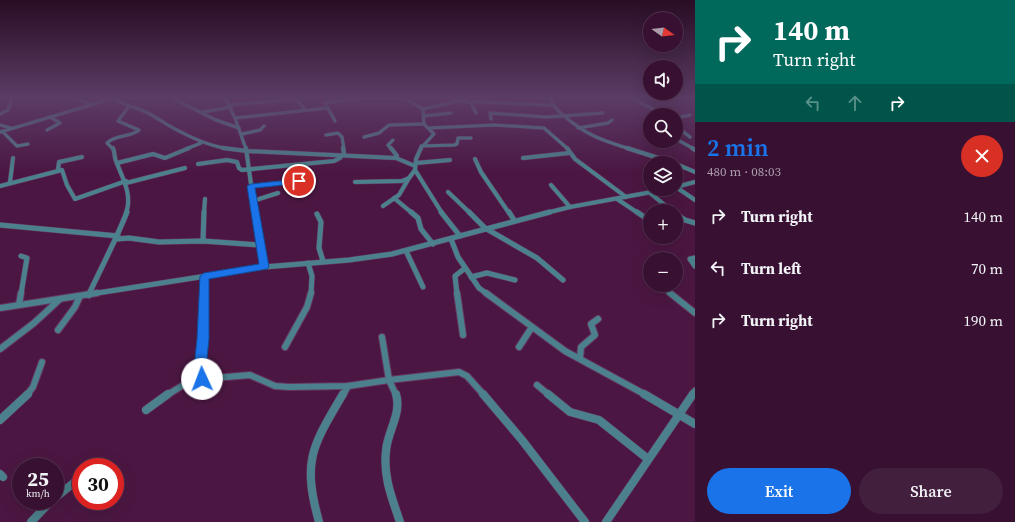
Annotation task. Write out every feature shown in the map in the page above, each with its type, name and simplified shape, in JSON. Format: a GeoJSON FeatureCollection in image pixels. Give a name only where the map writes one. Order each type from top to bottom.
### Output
{"type":"FeatureCollection","features":[{"type":"Feature","properties":{"kind":"street"},"geometry":{"type":"LineString","coordinates":[[28,144],[17,146],[1,132],[31,122]]}},
{"type":"Feature","properties":{"kind":"street"},"geometry":{"type":"LineString","coordinates":[[47,130],[60,123],[59,122]]}},
{"type":"Feature","properties":{"kind":"street"},"geometry":{"type":"LineString","coordinates":[[89,295],[109,250],[118,238],[128,209],[126,182],[117,163],[114,150],[107,141],[135,134],[139,130],[122,122]]}},
{"type":"Feature","properties":{"kind":"street"},"geometry":{"type":"LineString","coordinates":[[164,122],[201,143],[213,147],[247,151],[396,158],[415,166],[450,160]]}},
{"type":"Feature","properties":{"kind":"street"},"geometry":{"type":"LineString","coordinates":[[221,122],[228,126],[239,128]]}},
{"type":"Feature","properties":{"kind":"street"},"geometry":{"type":"LineString","coordinates":[[237,122],[247,151],[253,201],[264,267]]}},
{"type":"Feature","properties":{"kind":"street"},"geometry":{"type":"LineString","coordinates":[[571,122],[578,128],[603,141],[652,156]]}},
{"type":"Feature","properties":{"kind":"street"},"geometry":{"type":"LineString","coordinates":[[578,128],[609,122]]}},
{"type":"Feature","properties":{"kind":"street"},"geometry":{"type":"LineString","coordinates":[[364,137],[379,133],[388,126],[424,124],[434,134],[421,146],[415,166],[404,191],[394,198],[389,204],[383,206]]}},
{"type":"Feature","properties":{"kind":"street"},"geometry":{"type":"LineString","coordinates":[[0,125],[12,128]]}},
{"type":"Feature","properties":{"kind":"street"},"geometry":{"type":"LineString","coordinates":[[429,128],[443,126],[494,125],[544,128],[566,147],[569,153],[626,197]]}},
{"type":"Feature","properties":{"kind":"street"},"geometry":{"type":"LineString","coordinates":[[242,134],[260,130],[264,126]]}},
{"type":"Feature","properties":{"kind":"street"},"geometry":{"type":"LineString","coordinates":[[683,132],[690,137]]}},
{"type":"Feature","properties":{"kind":"street"},"geometry":{"type":"LineString","coordinates":[[326,135],[338,133],[340,135],[344,145],[343,155]]}},
{"type":"Feature","properties":{"kind":"street"},"geometry":{"type":"LineString","coordinates":[[421,146],[454,145],[457,144],[458,138],[471,138]]}},
{"type":"Feature","properties":{"kind":"street"},"geometry":{"type":"LineString","coordinates":[[393,140],[388,144],[397,155],[396,158]]}},
{"type":"Feature","properties":{"kind":"street"},"geometry":{"type":"LineString","coordinates":[[117,163],[153,154],[165,158],[201,143]]}},
{"type":"Feature","properties":{"kind":"street"},"geometry":{"type":"LineString","coordinates":[[683,143],[695,150]]}},
{"type":"Feature","properties":{"kind":"street"},"geometry":{"type":"LineString","coordinates":[[523,158],[569,153]]}},
{"type":"Feature","properties":{"kind":"street"},"geometry":{"type":"LineString","coordinates":[[198,164],[231,160],[237,162],[239,169],[250,169],[334,161],[343,155]]}},
{"type":"Feature","properties":{"kind":"street"},"geometry":{"type":"LineString","coordinates":[[58,170],[59,162],[82,157]]}},
{"type":"Feature","properties":{"kind":"street"},"geometry":{"type":"LineString","coordinates":[[10,182],[13,158]]}},
{"type":"Feature","properties":{"kind":"street"},"geometry":{"type":"LineString","coordinates":[[476,159],[481,172],[514,220]]}},
{"type":"Feature","properties":{"kind":"street"},"geometry":{"type":"LineString","coordinates":[[415,166],[446,221],[460,236]]}},
{"type":"Feature","properties":{"kind":"street"},"geometry":{"type":"LineString","coordinates":[[683,167],[695,172]]}},
{"type":"Feature","properties":{"kind":"street"},"geometry":{"type":"LineString","coordinates":[[0,186],[10,182],[63,170],[67,185],[75,199],[126,182],[154,177],[185,168]]}},
{"type":"Feature","properties":{"kind":"street"},"geometry":{"type":"LineString","coordinates":[[356,182],[402,180],[409,178]]}},
{"type":"Feature","properties":{"kind":"street"},"geometry":{"type":"LineString","coordinates":[[251,186],[299,181]]}},
{"type":"Feature","properties":{"kind":"street"},"geometry":{"type":"LineString","coordinates":[[683,185],[695,182]]}},
{"type":"Feature","properties":{"kind":"street"},"geometry":{"type":"LineString","coordinates":[[551,185],[570,206]]}},
{"type":"Feature","properties":{"kind":"street"},"geometry":{"type":"LineString","coordinates":[[448,192],[485,228],[536,258],[563,280]]}},
{"type":"Feature","properties":{"kind":"street"},"geometry":{"type":"LineString","coordinates":[[683,192],[695,200]]}},
{"type":"Feature","properties":{"kind":"street"},"geometry":{"type":"LineString","coordinates":[[253,201],[278,193]]}},
{"type":"Feature","properties":{"kind":"street"},"geometry":{"type":"LineString","coordinates":[[0,308],[264,267],[350,260],[406,251],[514,220],[570,206],[641,195],[656,199]]}},
{"type":"Feature","properties":{"kind":"street"},"geometry":{"type":"LineString","coordinates":[[653,196],[663,204]]}},
{"type":"Feature","properties":{"kind":"street"},"geometry":{"type":"LineString","coordinates":[[394,198],[418,218],[421,229],[433,244]]}},
{"type":"Feature","properties":{"kind":"street"},"geometry":{"type":"LineString","coordinates":[[617,198],[643,216]]}},
{"type":"Feature","properties":{"kind":"street"},"geometry":{"type":"LineString","coordinates":[[203,241],[205,199]]}},
{"type":"Feature","properties":{"kind":"street"},"geometry":{"type":"LineString","coordinates":[[317,214],[320,222],[318,248],[323,262]]}},
{"type":"Feature","properties":{"kind":"street"},"geometry":{"type":"LineString","coordinates":[[683,219],[695,223]]}},
{"type":"Feature","properties":{"kind":"street"},"geometry":{"type":"LineString","coordinates":[[0,225],[159,242],[203,241],[261,245]]}},
{"type":"Feature","properties":{"kind":"street"},"geometry":{"type":"LineString","coordinates":[[452,239],[458,258],[464,269],[479,288],[565,351],[679,413],[695,424]]}},
{"type":"Feature","properties":{"kind":"street"},"geometry":{"type":"LineString","coordinates":[[406,251],[424,288]]}},
{"type":"Feature","properties":{"kind":"street"},"geometry":{"type":"LineString","coordinates":[[19,305],[27,258],[21,256]]}},
{"type":"Feature","properties":{"kind":"street"},"geometry":{"type":"LineString","coordinates":[[695,258],[690,259],[695,266]]}},
{"type":"Feature","properties":{"kind":"street"},"geometry":{"type":"LineString","coordinates":[[285,347],[295,326],[311,302],[312,272],[308,263]]}},
{"type":"Feature","properties":{"kind":"street"},"geometry":{"type":"LineString","coordinates":[[463,335],[455,276],[458,272],[464,269]]}},
{"type":"Feature","properties":{"kind":"street"},"geometry":{"type":"LineString","coordinates":[[471,277],[475,274],[489,272],[515,280]]}},
{"type":"Feature","properties":{"kind":"street"},"geometry":{"type":"LineString","coordinates":[[204,276],[203,339],[200,375],[202,379],[250,375],[275,386],[348,386],[430,374],[464,373],[522,440],[585,522]]}},
{"type":"Feature","properties":{"kind":"street"},"geometry":{"type":"LineString","coordinates":[[669,292],[695,313]]}},
{"type":"Feature","properties":{"kind":"street"},"geometry":{"type":"LineString","coordinates":[[58,330],[75,307],[80,296]]}},
{"type":"Feature","properties":{"kind":"street"},"geometry":{"type":"LineString","coordinates":[[0,349],[60,299]]}},
{"type":"Feature","properties":{"kind":"street"},"geometry":{"type":"LineString","coordinates":[[580,358],[581,347],[595,335],[591,324],[598,319]]}},
{"type":"Feature","properties":{"kind":"street"},"geometry":{"type":"LineString","coordinates":[[519,346],[532,327]]}},
{"type":"Feature","properties":{"kind":"street"},"geometry":{"type":"LineString","coordinates":[[382,337],[386,353],[389,380],[395,389],[398,407],[397,416],[386,447],[385,471],[388,487],[400,522]]}},
{"type":"Feature","properties":{"kind":"street"},"geometry":{"type":"LineString","coordinates":[[0,420],[34,387],[42,362]]}},
{"type":"Feature","properties":{"kind":"street"},"geometry":{"type":"LineString","coordinates":[[146,410],[180,386],[200,375]]}},
{"type":"Feature","properties":{"kind":"street"},"geometry":{"type":"LineString","coordinates":[[538,385],[570,412],[599,420],[648,459]]}},
{"type":"Feature","properties":{"kind":"street"},"geometry":{"type":"LineString","coordinates":[[319,522],[311,489],[310,463],[320,438],[348,386]]}},
{"type":"Feature","properties":{"kind":"street"},"geometry":{"type":"LineString","coordinates":[[606,522],[695,391]]}},
{"type":"Feature","properties":{"kind":"street"},"geometry":{"type":"LineString","coordinates":[[64,491],[72,484]]}},
{"type":"Feature","properties":{"kind":"street"},"geometry":{"type":"LineString","coordinates":[[31,522],[42,510]]}},
{"type":"Feature","properties":{"kind":"route"},"geometry":{"type":"LineString","coordinates":[[202,379],[200,375],[200,368],[204,322],[204,276],[264,267],[251,186],[299,181]]}}]}
